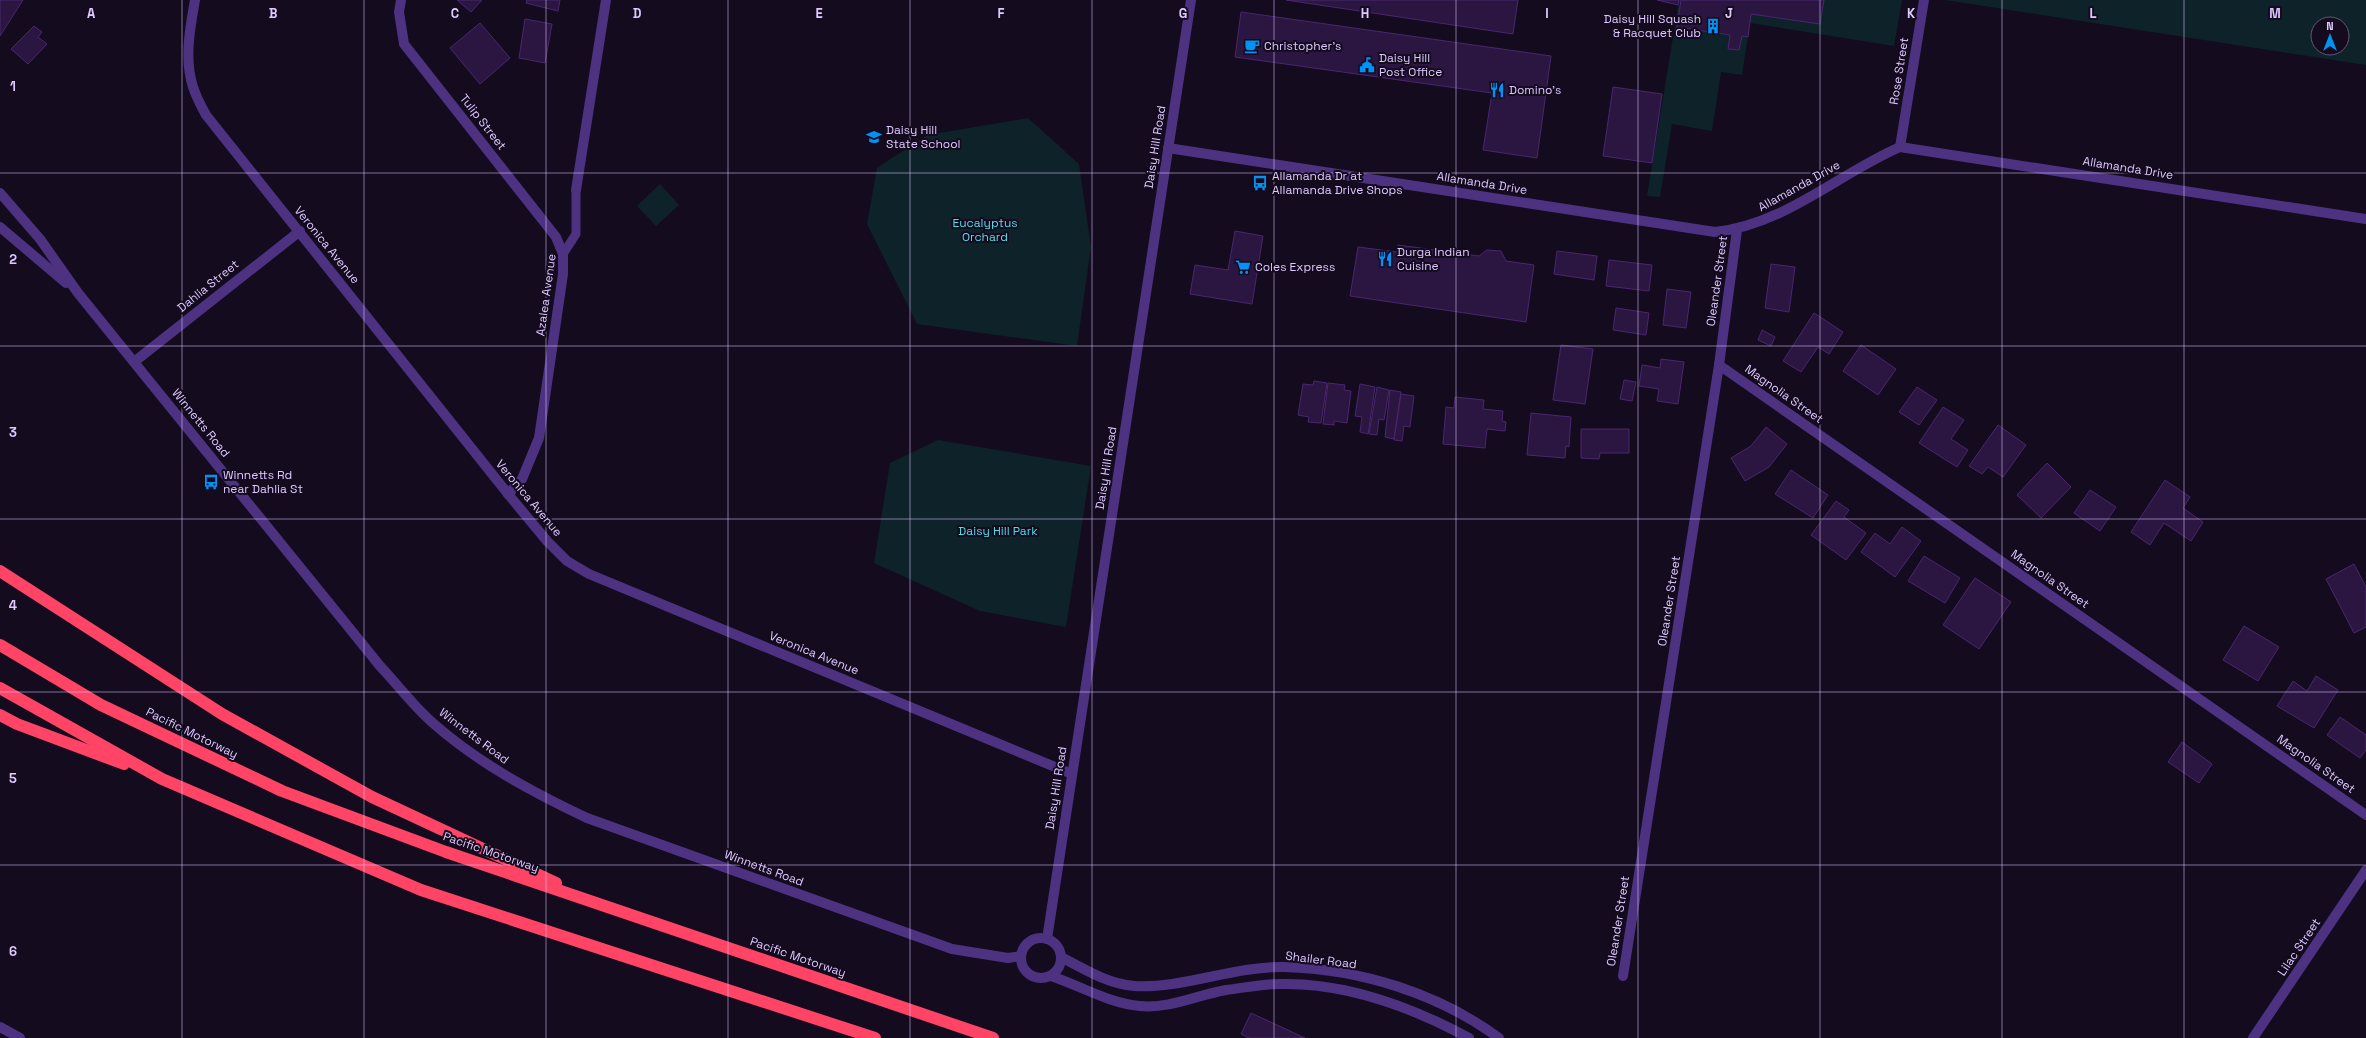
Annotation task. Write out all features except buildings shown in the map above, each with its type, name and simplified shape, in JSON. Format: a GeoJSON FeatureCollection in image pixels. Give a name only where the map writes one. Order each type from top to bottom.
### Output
{"type":"FeatureCollection","features":[{"type":"Feature","properties":{"kind":"highway"},"geometry":{"type":"LineString","coordinates":[[0,571],[222,714],[365,794],[613,909]]}},
{"type":"Feature","properties":{"kind":"highway","name":"Pacific Motorway"},"geometry":{"type":"LineString","coordinates":[[0,645],[101,704],[282,791],[446,852],[993,1038]]}},
{"type":"Feature","properties":{"kind":"highway"},"geometry":{"type":"LineString","coordinates":[[0,688],[162,779]]}},
{"type":"Feature","properties":{"kind":"highway"},"geometry":{"type":"LineString","coordinates":[[0,715],[17,724],[162,779],[421,890],[875,1038]]}},
{"type":"Feature","properties":{"kind":"street","name":"Veronica Avenue"},"geometry":{"type":"LineString","coordinates":[[194,0],[189,52],[189,70],[193,87],[206,115],[300,231],[508,494],[547,541],[567,561],[589,574],[1072,774]]}},
{"type":"Feature","properties":{"kind":"street","name":"Tulip Street"},"geometry":{"type":"LineString","coordinates":[[401,0],[399,12],[404,44],[556,237],[563,254]]}},
{"type":"Feature","properties":{"kind":"street","name":"Azalea Avenue"},"geometry":{"type":"LineString","coordinates":[[576,190],[606,0]]}},
{"type":"Feature","properties":{"kind":"street","name":"Daisy Hill Road"},"geometry":{"type":"LineString","coordinates":[[1047,940],[1192,0]]}},
{"type":"Feature","properties":{"kind":"street","name":"Rose Street"},"geometry":{"type":"LineString","coordinates":[[1900,147],[1924,0]]}},
{"type":"Feature","properties":{"kind":"street","name":"Allamanda Drive"},"geometry":{"type":"LineString","coordinates":[[1168,148],[1708,231],[1738,230],[1754,225],[1791,208],[1882,154],[1900,147],[2366,219]]}},
{"type":"Feature","properties":{"kind":"street","name":"Winnetts Road"},"geometry":{"type":"LineString","coordinates":[[0,193],[40,239],[78,293],[380,666],[434,724],[480,759],[529,791],[595,821],[952,948],[1008,958],[1021,956]]}},
{"type":"Feature","properties":{"kind":"street","name":"Winnetts Road"},"geometry":{"type":"LineString","coordinates":[[0,227],[78,293]]}},
{"type":"Feature","properties":{"kind":"street","name":"Oleander Street"},"geometry":{"type":"LineString","coordinates":[[1623,976],[1719,365],[1738,230]]}},
{"type":"Feature","properties":{"kind":"street","name":"Dahlia Street"},"geometry":{"type":"LineString","coordinates":[[134,362],[300,231]]}},
{"type":"Feature","properties":{"kind":"street","name":"Azalea Avenue"},"geometry":{"type":"LineString","coordinates":[[508,494],[522,479],[539,438],[563,274],[563,254]]}},
{"type":"Feature","properties":{"kind":"street","name":"Magnolia Street"},"geometry":{"type":"LineString","coordinates":[[1719,365],[2366,815]]}},
{"type":"Feature","properties":{"kind":"street","name":"Lilac Street"},"geometry":{"type":"LineString","coordinates":[[2253,1038],[2366,870]]}},
{"type":"Feature","properties":{"kind":"street"},"geometry":{"type":"LineString","coordinates":[[1051,976],[1059,968],[1061,957],[1057,946],[1047,940],[1036,939],[1030,941],[1026,945],[1021,956],[1021,963],[1028,973],[1039,978],[1051,976],[1081,986],[1117,1002],[1141,1006],[1165,1005],[1224,991],[1278,984],[1336,989],[1429,1017],[1469,1038]]}},
{"type":"Feature","properties":{"kind":"street","name":"Shailer Road"},"geometry":{"type":"LineString","coordinates":[[1061,957],[1107,980],[1134,986],[1170,983],[1232,972],[1283,967],[1323,971],[1371,979],[1399,986],[1476,1021],[1499,1038]]}},
{"type":"Feature","properties":{"kind":"street"},"geometry":{"type":"LineString","coordinates":[[0,1027],[20,1038]]}},
{"type":"Feature","properties":{"kind":"lane","name":"Azalea Avenue"},"geometry":{"type":"LineString","coordinates":[[563,254],[576,234],[576,190]]}},
{"type":"Feature","properties":{"kind":"green space"},"geometry":{"type":"Polygon","coordinates":[[[1679,0],[1902,0],[1894,46],[1750,23],[1742,75],[1721,72],[1712,131],[1672,124],[1660,197],[1647,196],[1679,0]]]}},
{"type":"Feature","properties":{"kind":"green space"},"geometry":{"type":"Polygon","coordinates":[[[1945,0],[2366,0],[2366,65],[1945,0]]]}},
{"type":"Feature","properties":{"kind":"green space","name":"Eucalyptus Orchard"},"geometry":{"type":"Polygon","coordinates":[[[1028,118],[1079,164],[1091,247],[1077,346],[917,324],[867,224],[877,168],[927,135],[1028,118]]]}},
{"type":"Feature","properties":{"kind":"green space"},"geometry":{"type":"Polygon","coordinates":[[[660,184],[679,205],[656,226],[637,206],[660,184]]]}},
{"type":"Feature","properties":{"kind":"green space","name":"Daisy Hill Park"},"geometry":{"type":"Polygon","coordinates":[[[938,440],[1091,466],[1066,627],[980,611],[874,563],[890,463],[938,440]]]}},
{"type":"Feature","properties":{"kind":"place","name":"Daisy Hill Squash & Racquet Club"},"geometry":{"type":"Point","coordinates":[1713,26]}},
{"type":"Feature","properties":{"kind":"place","name":"Christopher's"},"geometry":{"type":"Point","coordinates":[1252,46]}},
{"type":"Feature","properties":{"kind":"place","name":"Daisy Hill Post Office"},"geometry":{"type":"Point","coordinates":[1367,65]}},
{"type":"Feature","properties":{"kind":"place","name":"Domino's"},"geometry":{"type":"Point","coordinates":[1497,90]}},
{"type":"Feature","properties":{"kind":"place","name":"Daisy Hill State School"},"geometry":{"type":"Point","coordinates":[874,137]}},
{"type":"Feature","properties":{"kind":"place","name":"Allamanda Dr at Allamanda Drive Shops"},"geometry":{"type":"Point","coordinates":[1260,183]}},
{"type":"Feature","properties":{"kind":"place","name":"Durga Indian Cuisine"},"geometry":{"type":"Point","coordinates":[1385,259]}},
{"type":"Feature","properties":{"kind":"place","name":"Coles Express"},"geometry":{"type":"Point","coordinates":[1243,267]}},
{"type":"Feature","properties":{"kind":"place","name":"Winnetts Rd near Dahlia St"},"geometry":{"type":"Point","coordinates":[211,482]}}]}
